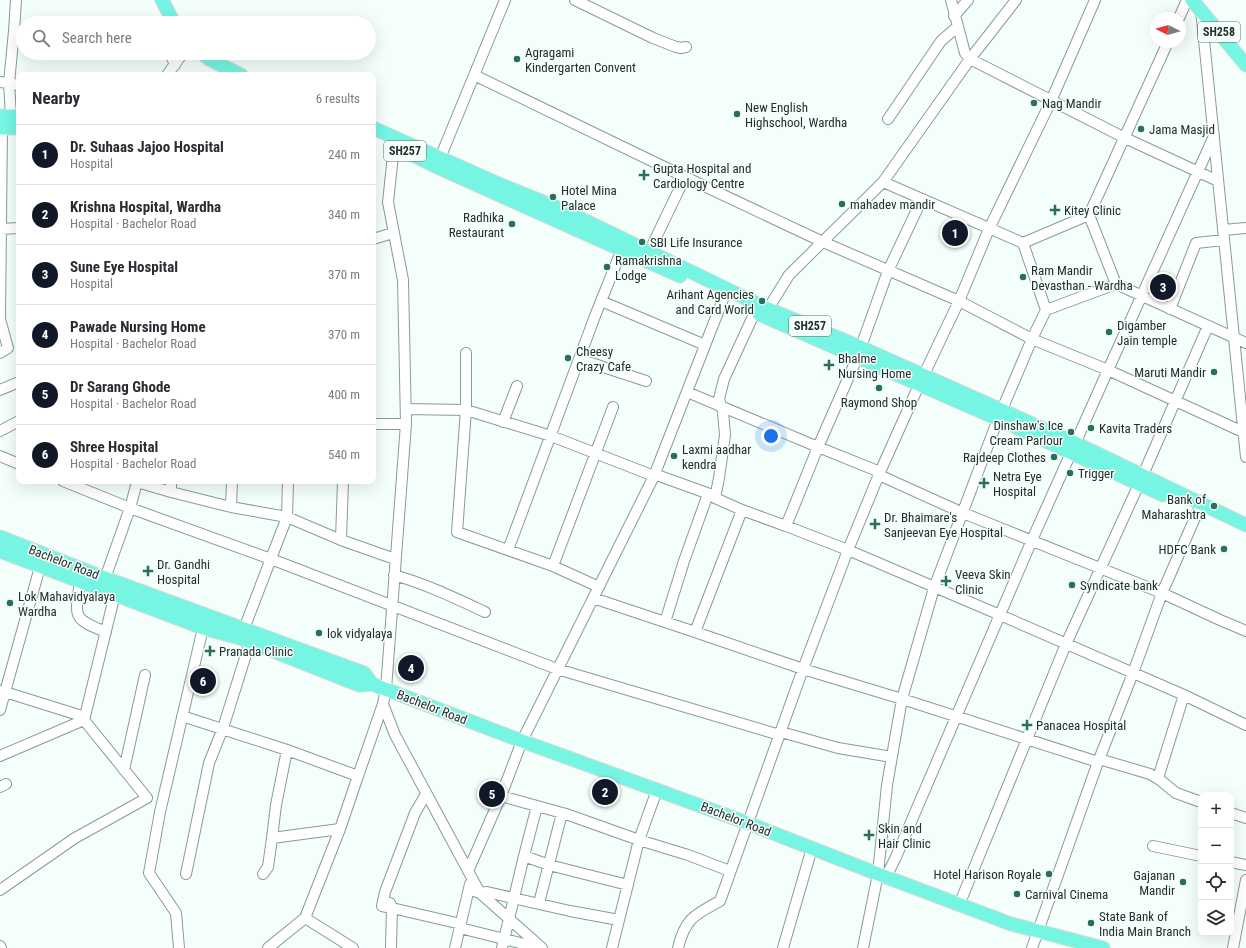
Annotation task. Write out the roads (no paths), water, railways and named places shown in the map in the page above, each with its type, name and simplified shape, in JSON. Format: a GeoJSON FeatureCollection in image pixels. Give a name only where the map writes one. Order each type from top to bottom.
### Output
{"type":"FeatureCollection","features":[{"type":"Feature","properties":{"kind":"main road"},"geometry":{"type":"LineString","coordinates":[[162,0],[170,16]]}},
{"type":"Feature","properties":{"kind":"main road","name":"SH258"},"geometry":{"type":"LineString","coordinates":[[1198,3],[1246,55]]}},
{"type":"Feature","properties":{"kind":"main road","name":"SH258"},"geometry":{"type":"LineString","coordinates":[[1198,3],[1246,65]]}},
{"type":"Feature","properties":{"kind":"main road"},"geometry":{"type":"LineString","coordinates":[[211,60],[235,72]]}},
{"type":"Feature","properties":{"kind":"main road"},"geometry":{"type":"LineString","coordinates":[[6,121],[16,126]]}},
{"type":"Feature","properties":{"kind":"main road","name":"SH257"},"geometry":{"type":"LineString","coordinates":[[376,130],[438,162],[636,257],[726,292]]}},
{"type":"Feature","properties":{"kind":"main road","name":"SH257"},"geometry":{"type":"LineString","coordinates":[[376,139],[501,185],[563,210],[649,252],[762,311],[858,352],[1141,480],[1246,525]]}},
{"type":"Feature","properties":{"kind":"main road","name":"SH257"},"geometry":{"type":"LineString","coordinates":[[1141,480],[1198,511],[1246,533]]}},
{"type":"Feature","properties":{"kind":"main road","name":"Bachelor Road"},"geometry":{"type":"LineString","coordinates":[[0,537],[103,583],[244,637],[364,673],[372,684],[386,690],[747,823],[959,905],[1011,924],[1103,948]]}},
{"type":"Feature","properties":{"kind":"main road","name":"Bachelor Road"},"geometry":{"type":"LineString","coordinates":[[0,551],[80,582],[103,583],[115,594],[203,628],[244,637]]}},
{"type":"Feature","properties":{"kind":"street"},"geometry":{"type":"LineString","coordinates":[[16,0],[17,16]]}},
{"type":"Feature","properties":{"kind":"street"},"geometry":{"type":"LineString","coordinates":[[438,162],[505,0]]}},
{"type":"Feature","properties":{"kind":"street"},"geometry":{"type":"LineString","coordinates":[[575,0],[653,38],[676,47],[686,47]]}},
{"type":"Feature","properties":{"kind":"street"},"geometry":{"type":"LineString","coordinates":[[951,0],[965,53],[970,59],[1125,138],[1218,181]]}},
{"type":"Feature","properties":{"kind":"street"},"geometry":{"type":"LineString","coordinates":[[954,16],[968,0]]}},
{"type":"Feature","properties":{"kind":"street"},"geometry":{"type":"LineString","coordinates":[[665,622],[684,561],[712,495],[720,471],[725,435],[723,412],[719,399],[724,379],[762,311],[789,276],[883,182],[970,59],[1016,0]]}},
{"type":"Feature","properties":{"kind":"street"},"geometry":{"type":"LineString","coordinates":[[678,948],[687,924],[698,913],[720,901],[803,669],[848,550],[921,380],[959,301],[989,229],[1051,101],[1095,0]]}},
{"type":"Feature","properties":{"kind":"street"},"geometry":{"type":"LineString","coordinates":[[1182,12],[1187,0]]}},
{"type":"Feature","properties":{"kind":"street"},"geometry":{"type":"LineString","coordinates":[[1198,3],[1214,136],[1246,458]]}},
{"type":"Feature","properties":{"kind":"street"},"geometry":{"type":"LineString","coordinates":[[888,119],[941,41],[957,27]]}},
{"type":"Feature","properties":{"kind":"street"},"geometry":{"type":"LineString","coordinates":[[0,352],[8,348],[0,319],[1,229],[6,121],[16,45]]}},
{"type":"Feature","properties":{"kind":"street"},"geometry":{"type":"LineString","coordinates":[[883,182],[1023,243],[1089,215],[1165,48]]}},
{"type":"Feature","properties":{"kind":"street"},"geometry":{"type":"LineString","coordinates":[[173,60],[175,65]]}},
{"type":"Feature","properties":{"kind":"street"},"geometry":{"type":"LineString","coordinates":[[169,72],[178,60]]}},
{"type":"Feature","properties":{"kind":"street"},"geometry":{"type":"LineString","coordinates":[[474,75],[823,242],[959,301],[1032,339],[1108,370],[1243,432]]}},
{"type":"Feature","properties":{"kind":"street"},"geometry":{"type":"LineString","coordinates":[[882,876],[896,857],[1032,540],[1214,136]]}},
{"type":"Feature","properties":{"kind":"street"},"geometry":{"type":"LineString","coordinates":[[268,948],[305,918],[340,829],[383,704],[386,690],[406,424],[403,280],[388,202],[394,146]]}},
{"type":"Feature","properties":{"kind":"street"},"geometry":{"type":"LineString","coordinates":[[649,252],[685,177]]}},
{"type":"Feature","properties":{"kind":"street"},"geometry":{"type":"LineString","coordinates":[[786,526],[858,352],[888,271],[922,200]]}},
{"type":"Feature","properties":{"kind":"street"},"geometry":{"type":"LineString","coordinates":[[1089,215],[1116,284],[1246,344]]}},
{"type":"Feature","properties":{"kind":"street"},"geometry":{"type":"LineString","coordinates":[[1,229],[16,228]]}},
{"type":"Feature","properties":{"kind":"street"},"geometry":{"type":"LineString","coordinates":[[1170,309],[1196,243],[1246,228]]}},
{"type":"Feature","properties":{"kind":"street"},"geometry":{"type":"LineString","coordinates":[[376,238],[393,233]]}},
{"type":"Feature","properties":{"kind":"street"},"geometry":{"type":"LineString","coordinates":[[1023,243],[1046,310]]}},
{"type":"Feature","properties":{"kind":"street"},"geometry":{"type":"LineString","coordinates":[[508,550],[579,359],[622,249]]}},
{"type":"Feature","properties":{"kind":"street"},"geometry":{"type":"LineString","coordinates":[[863,948],[882,876],[887,785],[902,699],[934,588],[1000,415],[1046,310],[1116,284]]}},
{"type":"Feature","properties":{"kind":"street"},"geometry":{"type":"LineString","coordinates":[[455,948],[469,890],[470,875],[522,741],[654,475],[726,292]]}},
{"type":"Feature","properties":{"kind":"street"},"geometry":{"type":"LineString","coordinates":[[601,301],[705,345]]}},
{"type":"Feature","properties":{"kind":"street"},"geometry":{"type":"LineString","coordinates":[[959,905],[1066,644],[1141,480],[1208,326]]}},
{"type":"Feature","properties":{"kind":"street"},"geometry":{"type":"LineString","coordinates":[[466,353],[466,410],[457,532],[553,566],[599,587]]}},
{"type":"Feature","properties":{"kind":"street"},"geometry":{"type":"LineString","coordinates":[[579,359],[646,381]]}},
{"type":"Feature","properties":{"kind":"street"},"geometry":{"type":"LineString","coordinates":[[0,389],[16,383]]}},
{"type":"Feature","properties":{"kind":"street"},"geometry":{"type":"LineString","coordinates":[[503,422],[517,386]]}},
{"type":"Feature","properties":{"kind":"street"},"geometry":{"type":"LineString","coordinates":[[687,392],[818,447],[963,512],[1162,593],[1246,631]]}},
{"type":"Feature","properties":{"kind":"street"},"geometry":{"type":"LineString","coordinates":[[553,566],[613,407]]}},
{"type":"Feature","properties":{"kind":"street"},"geometry":{"type":"LineString","coordinates":[[406,409],[466,410],[551,436],[596,454],[712,495],[715,498],[742,510],[848,550],[1000,615],[1184,695],[1246,725]]}},
{"type":"Feature","properties":{"kind":"street"},"geometry":{"type":"LineString","coordinates":[[0,431],[16,423]]}},
{"type":"Feature","properties":{"kind":"street"},"geometry":{"type":"LineString","coordinates":[[376,424],[406,424]]}},
{"type":"Feature","properties":{"kind":"street"},"geometry":{"type":"LineString","coordinates":[[0,456],[16,463]]}},
{"type":"Feature","properties":{"kind":"street"},"geometry":{"type":"LineString","coordinates":[[70,484],[130,508],[271,559],[558,669],[780,733],[838,748],[892,757]]}},
{"type":"Feature","properties":{"kind":"street"},"geometry":{"type":"LineString","coordinates":[[103,583],[130,508],[136,484]]}},
{"type":"Feature","properties":{"kind":"street"},"geometry":{"type":"LineString","coordinates":[[144,484],[231,507],[287,517],[341,540],[395,559]]}},
{"type":"Feature","properties":{"kind":"street"},"geometry":{"type":"LineString","coordinates":[[171,484],[171,492]]}},
{"type":"Feature","properties":{"kind":"street"},"geometry":{"type":"LineString","coordinates":[[231,507],[232,484]]}},
{"type":"Feature","properties":{"kind":"street"},"geometry":{"type":"LineString","coordinates":[[186,874],[209,763],[223,728],[244,637],[287,517],[288,484]]}},
{"type":"Feature","properties":{"kind":"street"},"geometry":{"type":"LineString","coordinates":[[341,540],[343,484]]}},
{"type":"Feature","properties":{"kind":"street"},"geometry":{"type":"LineString","coordinates":[[695,632],[742,510]]}},
{"type":"Feature","properties":{"kind":"street"},"geometry":{"type":"LineString","coordinates":[[1032,948],[1098,760],[1133,673],[1162,593],[1198,511]]}},
{"type":"Feature","properties":{"kind":"street"},"geometry":{"type":"LineString","coordinates":[[0,710],[3,691],[40,567]]}},
{"type":"Feature","properties":{"kind":"street"},"geometry":{"type":"LineString","coordinates":[[394,575],[419,582],[485,612]]}},
{"type":"Feature","properties":{"kind":"street"},"geometry":{"type":"LineString","coordinates":[[80,582],[77,606],[80,619],[91,626],[106,632]]}},
{"type":"Feature","properties":{"kind":"street"},"geometry":{"type":"LineString","coordinates":[[84,718],[115,594]]}},
{"type":"Feature","properties":{"kind":"street"},"geometry":{"type":"LineString","coordinates":[[593,598],[803,669],[956,716],[1026,740],[1150,774],[1158,778],[1176,793],[1198,801]]}},
{"type":"Feature","properties":{"kind":"street"},"geometry":{"type":"LineString","coordinates":[[180,948],[176,913],[149,873],[160,812],[203,628]]}},
{"type":"Feature","properties":{"kind":"street"},"geometry":{"type":"LineString","coordinates":[[124,770],[146,675]]}},
{"type":"Feature","properties":{"kind":"street"},"geometry":{"type":"LineString","coordinates":[[3,691],[84,718],[124,770],[160,812]]}},
{"type":"Feature","properties":{"kind":"street"},"geometry":{"type":"LineString","coordinates":[[1158,778],[1184,695]]}},
{"type":"Feature","properties":{"kind":"street"},"geometry":{"type":"LineString","coordinates":[[383,704],[395,735],[480,893],[541,948]]}},
{"type":"Feature","properties":{"kind":"street"},"geometry":{"type":"LineString","coordinates":[[182,716],[223,728],[358,776]]}},
{"type":"Feature","properties":{"kind":"street"},"geometry":{"type":"LineString","coordinates":[[0,756],[84,718]]}},
{"type":"Feature","properties":{"kind":"street"},"geometry":{"type":"LineString","coordinates":[[264,874],[268,867],[276,805],[287,750]]}},
{"type":"Feature","properties":{"kind":"street"},"geometry":{"type":"LineString","coordinates":[[612,948],[639,840],[657,790]]}},
{"type":"Feature","properties":{"kind":"street"},"geometry":{"type":"LineString","coordinates":[[426,794],[415,813],[385,892],[382,906],[460,926],[503,944],[541,948]]}},
{"type":"Feature","properties":{"kind":"street"},"geometry":{"type":"LineString","coordinates":[[501,796],[562,813],[639,840],[688,855],[730,871]]}},
{"type":"Feature","properties":{"kind":"street"},"geometry":{"type":"LineString","coordinates":[[0,890],[75,838],[147,798]]}},
{"type":"Feature","properties":{"kind":"street"},"geometry":{"type":"LineString","coordinates":[[503,944],[537,806]]}},
{"type":"Feature","properties":{"kind":"street"},"geometry":{"type":"LineString","coordinates":[[539,903],[562,813]]}},
{"type":"Feature","properties":{"kind":"street"},"geometry":{"type":"LineString","coordinates":[[1234,813],[1246,818]]}},
{"type":"Feature","properties":{"kind":"street"},"geometry":{"type":"LineString","coordinates":[[272,838],[340,829]]}},
{"type":"Feature","properties":{"kind":"street"},"geometry":{"type":"LineString","coordinates":[[1153,846],[1198,855]]}},
{"type":"Feature","properties":{"kind":"street"},"geometry":{"type":"LineString","coordinates":[[783,948],[812,848]]}},
{"type":"Feature","properties":{"kind":"street"},"geometry":{"type":"LineString","coordinates":[[524,856],[549,865],[628,885]]}},
{"type":"Feature","properties":{"kind":"street"},"geometry":{"type":"LineString","coordinates":[[1234,863],[1246,866]]}},
{"type":"Feature","properties":{"kind":"street"},"geometry":{"type":"LineString","coordinates":[[1233,948],[1246,880]]}},
{"type":"Feature","properties":{"kind":"street"},"geometry":{"type":"LineString","coordinates":[[469,890],[480,893],[487,892],[514,897],[570,911],[619,920]]}},
{"type":"Feature","properties":{"kind":"street"},"geometry":{"type":"LineString","coordinates":[[391,948],[392,908]]}},
{"type":"Feature","properties":{"kind":"street"},"geometry":{"type":"LineString","coordinates":[[305,918],[353,948]]}},
{"type":"Feature","properties":{"kind":"place","name":"Agragami Kindergarten Convent"},"geometry":{"type":"Point","coordinates":[517,59]}},
{"type":"Feature","properties":{"kind":"place","name":"Nag Mandir"},"geometry":{"type":"Point","coordinates":[1034,103]}},
{"type":"Feature","properties":{"kind":"place","name":"New English Highschool, Wardha"},"geometry":{"type":"Point","coordinates":[737,114]}},
{"type":"Feature","properties":{"kind":"place","name":"Jama Masjid"},"geometry":{"type":"Point","coordinates":[1141,129]}},
{"type":"Feature","properties":{"kind":"place","name":"Gupta Hospital and Cardiology Centre"},"geometry":{"type":"Point","coordinates":[644,175]}},
{"type":"Feature","properties":{"kind":"place","name":"Hotel Mina Palace"},"geometry":{"type":"Point","coordinates":[553,197]}},
{"type":"Feature","properties":{"kind":"place","name":"mahadev mandir"},"geometry":{"type":"Point","coordinates":[842,204]}},
{"type":"Feature","properties":{"kind":"place","name":"Kitey Clinic"},"geometry":{"type":"Point","coordinates":[1055,210]}},
{"type":"Feature","properties":{"kind":"place","name":"Radhika Restaurant"},"geometry":{"type":"Point","coordinates":[512,224]}},
{"type":"Feature","properties":{"kind":"place","name":"Dr. Suhaas Jajoo Hospital"},"geometry":{"type":"Point","coordinates":[955,233]}},
{"type":"Feature","properties":{"kind":"place","name":"SBI Life Insurance"},"geometry":{"type":"Point","coordinates":[642,242]}},
{"type":"Feature","properties":{"kind":"place","name":"Ramakrishna Lodge"},"geometry":{"type":"Point","coordinates":[607,267]}},
{"type":"Feature","properties":{"kind":"place","name":"Ram Mandir Devasthan - Wardha"},"geometry":{"type":"Point","coordinates":[1023,277]}},
{"type":"Feature","properties":{"kind":"place","name":"Sune Eye Hospital"},"geometry":{"type":"Point","coordinates":[1163,287]}},
{"type":"Feature","properties":{"kind":"place","name":"Arihant Agencies and Card World"},"geometry":{"type":"Point","coordinates":[762,301]}},
{"type":"Feature","properties":{"kind":"place","name":"Digamber Jain temple"},"geometry":{"type":"Point","coordinates":[1109,332]}},
{"type":"Feature","properties":{"kind":"place","name":"Cheesy Crazy Cafe"},"geometry":{"type":"Point","coordinates":[568,358]}},
{"type":"Feature","properties":{"kind":"place","name":"Bhalme Nursing Home"},"geometry":{"type":"Point","coordinates":[829,365]}},
{"type":"Feature","properties":{"kind":"place","name":"Maruti Mandir"},"geometry":{"type":"Point","coordinates":[1214,372]}},
{"type":"Feature","properties":{"kind":"place","name":"Raymond Shop"},"geometry":{"type":"Point","coordinates":[879,388]}},
{"type":"Feature","properties":{"kind":"place","name":"Kavita Traders"},"geometry":{"type":"Point","coordinates":[1091,428]}},
{"type":"Feature","properties":{"kind":"place","name":"Dinshaw's Ice Cream Parlour"},"geometry":{"type":"Point","coordinates":[1071,432]}},
{"type":"Feature","properties":{"kind":"place","name":"Laxmi aadhar kendra"},"geometry":{"type":"Point","coordinates":[674,456]}},
{"type":"Feature","properties":{"kind":"place","name":"Rajdeep Clothes"},"geometry":{"type":"Point","coordinates":[1054,457]}},
{"type":"Feature","properties":{"kind":"place","name":"Trigger"},"geometry":{"type":"Point","coordinates":[1070,473]}},
{"type":"Feature","properties":{"kind":"place","name":"Netra Eye Hospital"},"geometry":{"type":"Point","coordinates":[984,483]}},
{"type":"Feature","properties":{"kind":"place","name":"Bank of Maharashtra"},"geometry":{"type":"Point","coordinates":[1214,506]}},
{"type":"Feature","properties":{"kind":"place","name":"Dr. Bhaimare's Sanjeevan Eye Hospital"},"geometry":{"type":"Point","coordinates":[875,524]}},
{"type":"Feature","properties":{"kind":"place","name":"HDFC Bank"},"geometry":{"type":"Point","coordinates":[1224,549]}},
{"type":"Feature","properties":{"kind":"place","name":"Dr. Gandhi Hospital"},"geometry":{"type":"Point","coordinates":[148,571]}},
{"type":"Feature","properties":{"kind":"place","name":"Veeva Skin Clinic"},"geometry":{"type":"Point","coordinates":[946,581]}},
{"type":"Feature","properties":{"kind":"place","name":"Syndicate bank"},"geometry":{"type":"Point","coordinates":[1072,585]}},
{"type":"Feature","properties":{"kind":"place","name":"Lok Mahavidyalaya Wardha"},"geometry":{"type":"Point","coordinates":[10,603]}},
{"type":"Feature","properties":{"kind":"place","name":"lok vidyalaya"},"geometry":{"type":"Point","coordinates":[319,633]}},
{"type":"Feature","properties":{"kind":"place","name":"Pranada Clinic"},"geometry":{"type":"Point","coordinates":[210,651]}},
{"type":"Feature","properties":{"kind":"place","name":"Pawade Nursing Home"},"geometry":{"type":"Point","coordinates":[411,668]}},
{"type":"Feature","properties":{"kind":"place","name":"Shree Hospital"},"geometry":{"type":"Point","coordinates":[203,681]}},
{"type":"Feature","properties":{"kind":"place","name":"Panacea Hospital"},"geometry":{"type":"Point","coordinates":[1027,725]}},
{"type":"Feature","properties":{"kind":"place","name":"Krishna Hospital, Wardha"},"geometry":{"type":"Point","coordinates":[605,792]}},
{"type":"Feature","properties":{"kind":"place","name":"Dr Sarang Ghode"},"geometry":{"type":"Point","coordinates":[492,794]}},
{"type":"Feature","properties":{"kind":"place","name":"Skin and Hair Clinic"},"geometry":{"type":"Point","coordinates":[869,835]}},
{"type":"Feature","properties":{"kind":"place","name":"Hotel Harison Royale"},"geometry":{"type":"Point","coordinates":[1049,874]}},
{"type":"Feature","properties":{"kind":"place","name":"Gajanan Mandir"},"geometry":{"type":"Point","coordinates":[1183,882]}},
{"type":"Feature","properties":{"kind":"place","name":"Carnival Cinema"},"geometry":{"type":"Point","coordinates":[1017,894]}},
{"type":"Feature","properties":{"kind":"place","name":"State Bank of India Main Branch"},"geometry":{"type":"Point","coordinates":[1091,923]}}]}
